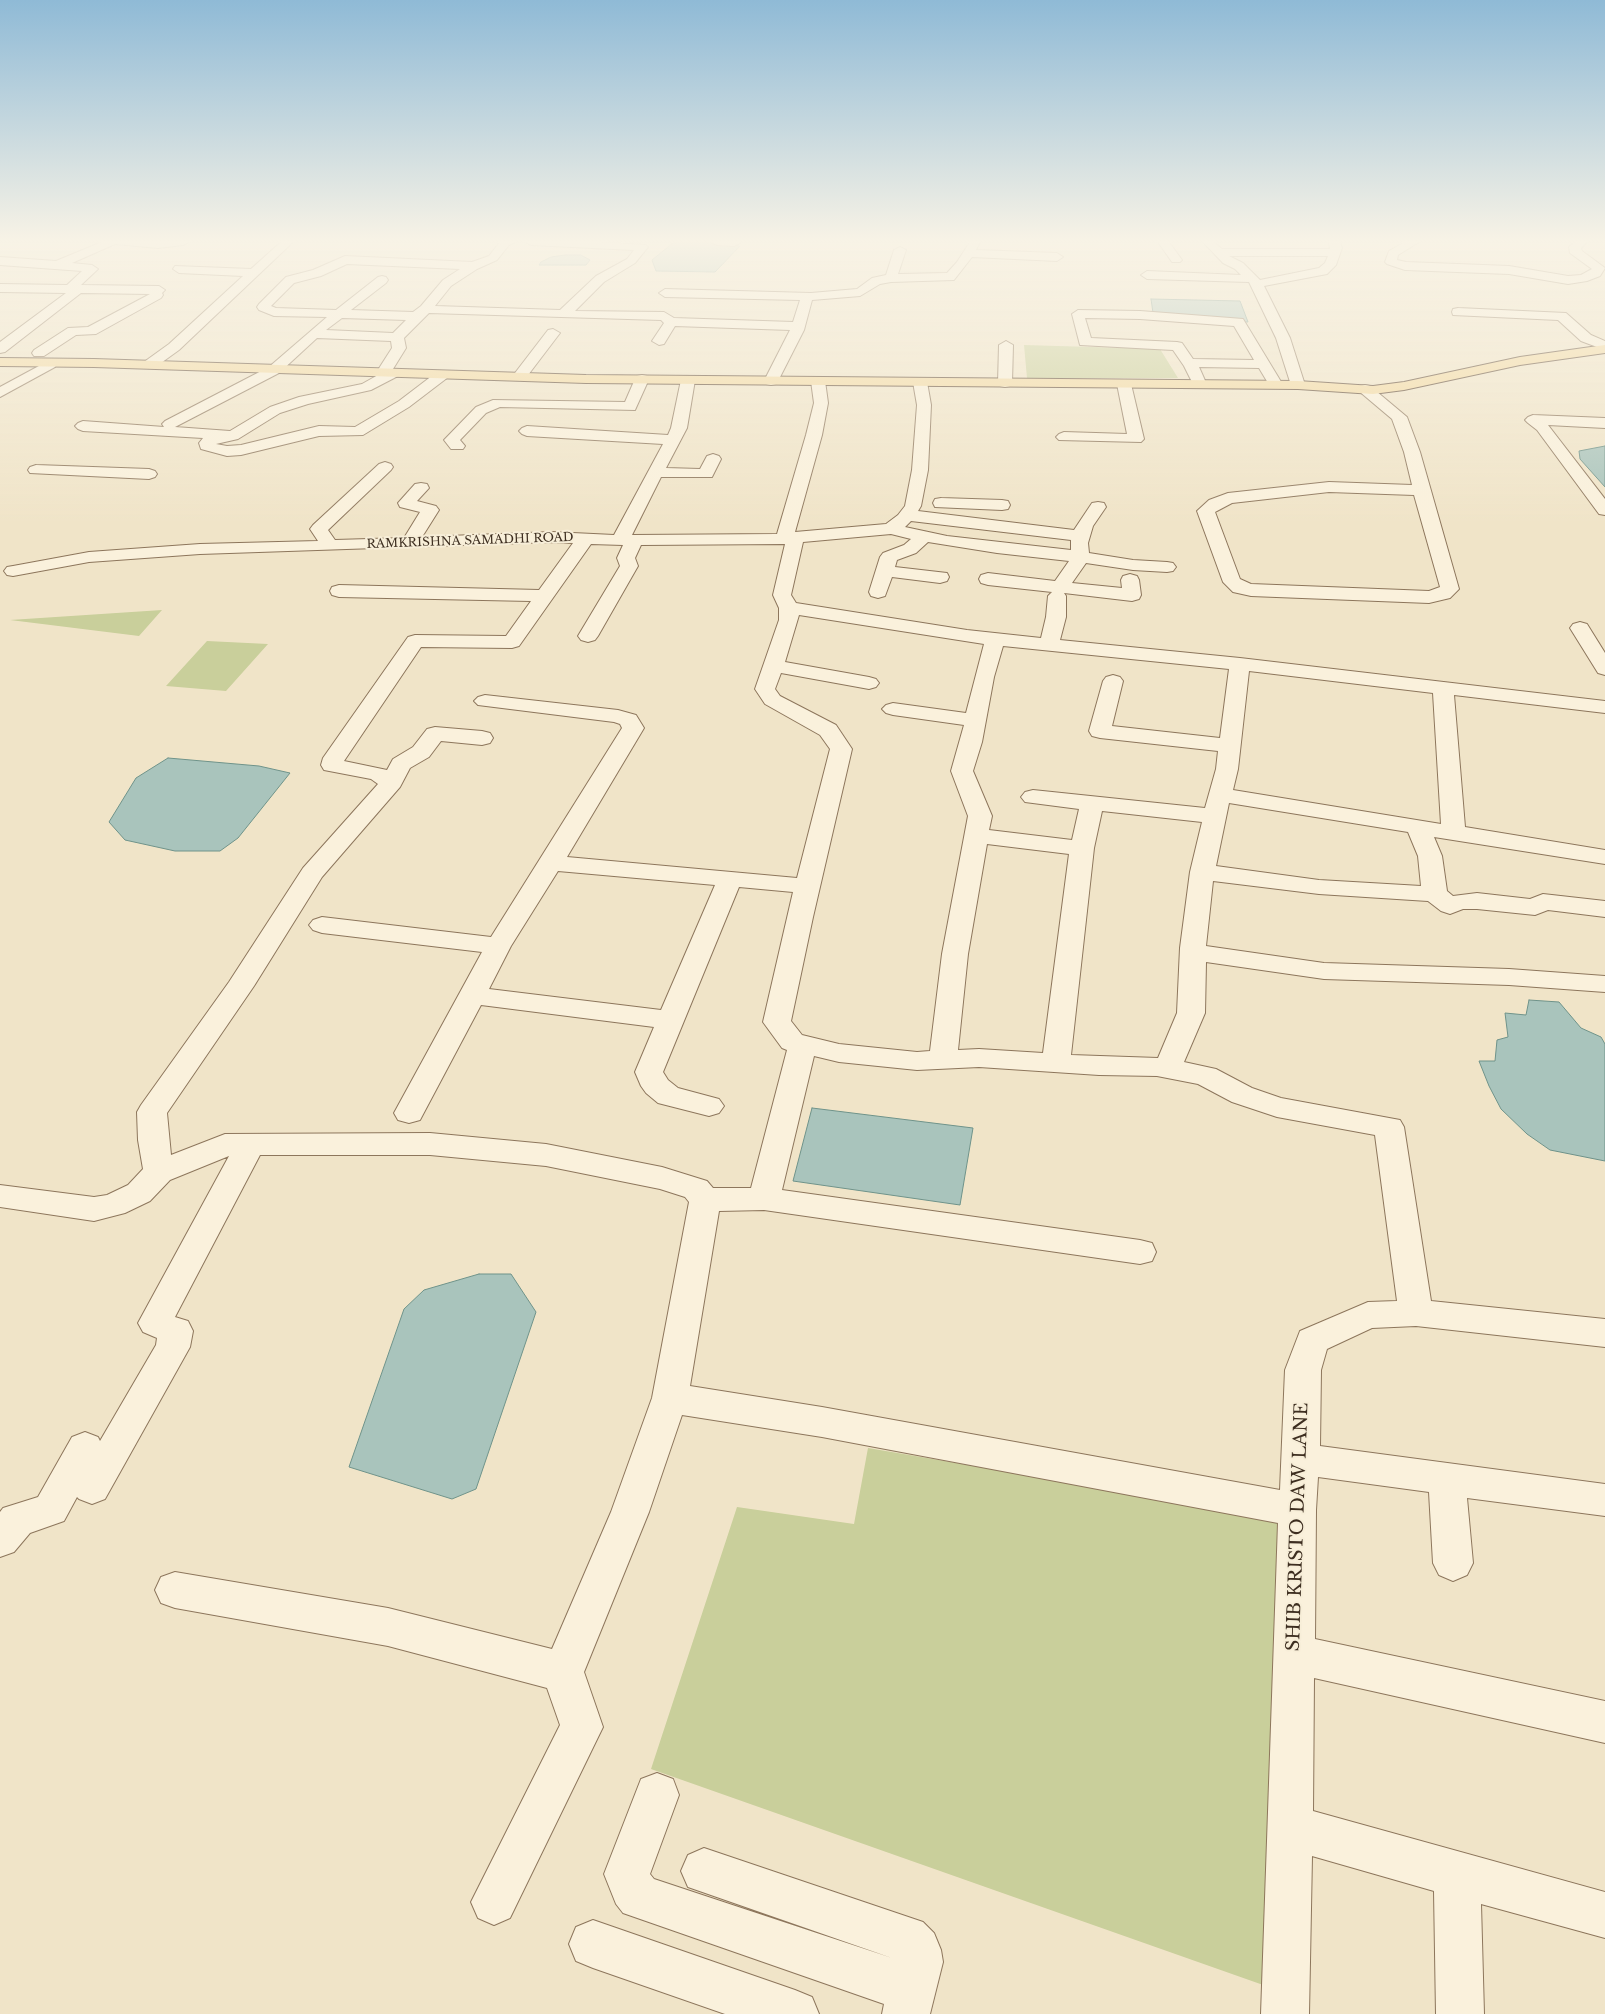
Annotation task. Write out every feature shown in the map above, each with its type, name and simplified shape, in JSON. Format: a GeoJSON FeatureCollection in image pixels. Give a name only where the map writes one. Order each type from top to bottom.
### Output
{"type":"FeatureCollection","features":[{"type":"Feature","properties":{"kind":"main road"},"geometry":{"type":"LineString","coordinates":[[0,362],[94,363],[642,380],[1298,385],[1365,390],[1404,386],[1520,361],[1605,348]]}},
{"type":"Feature","properties":{"kind":"main road"},"geometry":{"type":"LineString","coordinates":[[0,350],[39,353],[94,363]]}},
{"type":"Feature","properties":{"kind":"street"},"geometry":{"type":"LineString","coordinates":[[0,350],[18,336]]}},
{"type":"Feature","properties":{"kind":"street"},"geometry":{"type":"LineString","coordinates":[[39,353],[65,336]]}},
{"type":"Feature","properties":{"kind":"street"},"geometry":{"type":"LineString","coordinates":[[149,365],[186,336]]}},
{"type":"Feature","properties":{"kind":"street"},"geometry":{"type":"LineString","coordinates":[[189,434],[279,370],[311,336]]}},
{"type":"Feature","properties":{"kind":"street"},"geometry":{"type":"LineString","coordinates":[[369,336],[397,337],[399,348],[388,373],[366,387],[304,400],[275,410],[233,436],[212,439],[207,443],[207,446],[227,451],[241,450],[319,430],[358,432],[404,404],[442,375]]}},
{"type":"Feature","properties":{"kind":"street"},"geometry":{"type":"LineString","coordinates":[[520,376],[550,336]]}},
{"type":"Feature","properties":{"kind":"street"},"geometry":{"type":"LineString","coordinates":[[659,341],[662,336]]}},
{"type":"Feature","properties":{"kind":"street"},"geometry":{"type":"LineString","coordinates":[[771,381],[793,336]]}},
{"type":"Feature","properties":{"kind":"street"},"geometry":{"type":"LineString","coordinates":[[1083,336],[1085,342],[1176,346],[1200,385]]}},
{"type":"Feature","properties":{"kind":"street"},"geometry":{"type":"LineString","coordinates":[[1247,336],[1276,385]]}},
{"type":"Feature","properties":{"kind":"street"},"geometry":{"type":"LineString","coordinates":[[1282,336],[1298,385]]}},
{"type":"Feature","properties":{"kind":"street"},"geometry":{"type":"LineString","coordinates":[[1584,336],[1605,348]]}},
{"type":"Feature","properties":{"kind":"street"},"geometry":{"type":"LineString","coordinates":[[1004,383],[1006,345]]}},
{"type":"Feature","properties":{"kind":"street"},"geometry":{"type":"LineString","coordinates":[[1188,363],[1264,364]]}},
{"type":"Feature","properties":{"kind":"street"},"geometry":{"type":"LineString","coordinates":[[0,393],[50,364]]}},
{"type":"Feature","properties":{"kind":"street"},"geometry":{"type":"LineString","coordinates":[[170,424],[279,370]]}},
{"type":"Feature","properties":{"kind":"street"},"geometry":{"type":"LineString","coordinates":[[83,426],[221,436],[233,434],[323,371]]}},
{"type":"Feature","properties":{"kind":"street"},"geometry":{"type":"LineString","coordinates":[[457,446],[452,440],[482,410],[498,403],[630,407],[642,380]]}},
{"type":"Feature","properties":{"kind":"street"},"geometry":{"type":"LineString","coordinates":[[588,636],[629,566],[626,558],[628,540],[655,472],[679,428],[688,380]]}},
{"type":"Feature","properties":{"kind":"street"},"geometry":{"type":"LineString","coordinates":[[818,381],[821,403],[790,538],[782,595],[789,608],[790,620],[765,689],[772,700],[828,730],[841,749],[807,886],[777,1022],[792,1042],[839,1053],[916,1061],[979,1058],[1157,1067],[1206,1076],[1242,1094],[1277,1107],[1388,1127],[1416,1313]]}},
{"type":"Feature","properties":{"kind":"street"},"geometry":{"type":"LineString","coordinates":[[891,529],[910,509],[920,470],[923,414],[920,382]]}},
{"type":"Feature","properties":{"kind":"street"},"geometry":{"type":"LineString","coordinates":[[1064,437],[1136,439],[1124,384]]}},
{"type":"Feature","properties":{"kind":"street"},"geometry":{"type":"LineString","coordinates":[[1365,390],[1399,417],[1412,452],[1450,589],[1443,594],[1428,597],[1251,590],[1240,588],[1232,582],[1206,511],[1228,498],[1329,487],[1421,490]]}},
{"type":"Feature","properties":{"kind":"street"},"geometry":{"type":"LineString","coordinates":[[1605,423],[1533,420],[1542,427],[1605,510]]}},
{"type":"Feature","properties":{"kind":"street"},"geometry":{"type":"LineString","coordinates":[[527,431],[672,440]]}},
{"type":"Feature","properties":{"kind":"street"},"geometry":{"type":"LineString","coordinates":[[655,472],[706,474],[713,459]]}},
{"type":"Feature","properties":{"kind":"street"},"geometry":{"type":"LineString","coordinates":[[330,546],[319,529],[385,466]]}},
{"type":"Feature","properties":{"kind":"street"},"geometry":{"type":"LineString","coordinates":[[36,470],[149,474]]}},
{"type":"Feature","properties":{"kind":"street"},"geometry":{"type":"LineString","coordinates":[[410,543],[430,510],[406,503],[420,488]]}},
{"type":"Feature","properties":{"kind":"street"},"geometry":{"type":"LineString","coordinates":[[910,509],[1002,505]]}},
{"type":"Feature","properties":{"kind":"street"},"geometry":{"type":"LineString","coordinates":[[1049,645],[1056,617],[1058,592],[1080,545],[1084,526],[1098,507]]}},
{"type":"Feature","properties":{"kind":"street"},"geometry":{"type":"LineString","coordinates":[[910,509],[1080,545],[1133,565],[1167,566]]}},
{"type":"Feature","properties":{"kind":"street","name":"RAMKRISHNA SAMADHI ROAD"},"geometry":{"type":"LineString","coordinates":[[6,566],[132,553],[258,546],[330,546],[504,538],[628,540],[790,538],[891,529],[923,537],[997,548],[1080,545]]}},
{"type":"Feature","properties":{"kind":"street"},"geometry":{"type":"LineString","coordinates":[[878,592],[888,557],[910,549],[923,537]]}},
{"type":"Feature","properties":{"kind":"street"},"geometry":{"type":"LineString","coordinates":[[392,782],[378,774],[332,765],[334,758],[415,641],[512,642],[586,538]]}},
{"type":"Feature","properties":{"kind":"street"},"geometry":{"type":"LineString","coordinates":[[1080,545],[1134,548]]}},
{"type":"Feature","properties":{"kind":"street"},"geometry":{"type":"LineString","coordinates":[[0,586],[12,577],[6,566]]}},
{"type":"Feature","properties":{"kind":"street"},"geometry":{"type":"LineString","coordinates":[[884,571],[940,577]]}},
{"type":"Feature","properties":{"kind":"street"},"geometry":{"type":"LineString","coordinates":[[988,580],[1058,592],[1132,596]]}},
{"type":"Feature","properties":{"kind":"street"},"geometry":{"type":"LineString","coordinates":[[339,591],[544,596]]}},
{"type":"Feature","properties":{"kind":"street"},"geometry":{"type":"LineString","coordinates":[[789,608],[995,639],[1240,664],[1605,707]]}},
{"type":"Feature","properties":{"kind":"street"},"geometry":{"type":"LineString","coordinates":[[1580,628],[1605,669]]}},
{"type":"Feature","properties":{"kind":"street"},"geometry":{"type":"LineString","coordinates":[[943,1060],[955,954],[980,816],[962,771],[995,639]]}},
{"type":"Feature","properties":{"kind":"street"},"geometry":{"type":"LineString","coordinates":[[1167,1069],[1191,1013],[1193,952],[1202,872],[1217,806],[1228,769],[1240,664]]}},
{"type":"Feature","properties":{"kind":"street"},"geometry":{"type":"LineString","coordinates":[[774,666],[869,683]]}},
{"type":"Feature","properties":{"kind":"street"},"geometry":{"type":"LineString","coordinates":[[1113,682],[1100,731],[1230,746]]}},
{"type":"Feature","properties":{"kind":"street"},"geometry":{"type":"LineString","coordinates":[[1443,689],[1454,833]]}},
{"type":"Feature","properties":{"kind":"street"},"geometry":{"type":"LineString","coordinates":[[409,1113],[498,946],[632,728],[628,720],[618,716],[485,701]]}},
{"type":"Feature","properties":{"kind":"street"},"geometry":{"type":"LineString","coordinates":[[893,709],[974,720]]}},
{"type":"Feature","properties":{"kind":"street"},"geometry":{"type":"LineString","coordinates":[[159,1172],[153,1140],[152,1112],[240,986],[312,873],[392,782],[401,764],[421,752],[435,734],[482,738]]}},
{"type":"Feature","properties":{"kind":"street"},"geometry":{"type":"LineString","coordinates":[[1033,798],[1092,804],[1217,806],[1418,828],[1605,857]]}},
{"type":"Feature","properties":{"kind":"street"},"geometry":{"type":"LineString","coordinates":[[1056,1063],[1082,848],[1092,804]]}},
{"type":"Feature","properties":{"kind":"street"},"geometry":{"type":"LineString","coordinates":[[1418,828],[1430,856],[1435,894]]}},
{"type":"Feature","properties":{"kind":"street"},"geometry":{"type":"LineString","coordinates":[[977,836],[1082,848]]}},
{"type":"Feature","properties":{"kind":"street"},"geometry":{"type":"LineString","coordinates":[[550,863],[807,886]]}},
{"type":"Feature","properties":{"kind":"street"},"geometry":{"type":"LineString","coordinates":[[1202,872],[1319,886],[1435,894],[1450,906],[1458,902],[1477,901],[1535,908],[1543,902],[1605,909]]}},
{"type":"Feature","properties":{"kind":"street"},"geometry":{"type":"LineString","coordinates":[[709,1106],[668,1096],[656,1086],[649,1072],[730,879]]}},
{"type":"Feature","properties":{"kind":"street"},"geometry":{"type":"LineString","coordinates":[[322,926],[498,946]]}},
{"type":"Feature","properties":{"kind":"street"},"geometry":{"type":"LineString","coordinates":[[1193,952],[1324,971],[1509,977],[1605,984]]}},
{"type":"Feature","properties":{"kind":"street"},"geometry":{"type":"LineString","coordinates":[[472,995],[672,1020]]}},
{"type":"Feature","properties":{"kind":"street"},"geometry":{"type":"LineString","coordinates":[[764,1199],[803,1044]]}},
{"type":"Feature","properties":{"kind":"street"},"geometry":{"type":"LineString","coordinates":[[0,1196],[94,1209],[114,1204],[139,1193],[159,1172],[225,1145],[430,1144],[546,1155],[662,1178],[696,1189],[705,1200],[670,1398],[630,1512],[563,1672],[582,1727],[494,1902]]}},
{"type":"Feature","properties":{"kind":"street"},"geometry":{"type":"LineString","coordinates":[[92,1488],[173,1347],[176,1331],[155,1323],[250,1145]]}},
{"type":"Feature","properties":{"kind":"street"},"geometry":{"type":"LineString","coordinates":[[705,1200],[764,1199],[1140,1252]]}},
{"type":"Feature","properties":{"kind":"street","name":"SHIB KRISTO DAW LANE"},"geometry":{"type":"LineString","coordinates":[[1285,2014],[1288,1986],[1297,1510],[1301,1459],[1302,1370],[1312,1341],[1368,1315],[1416,1313],[1605,1333]]}},
{"type":"Feature","properties":{"kind":"street"},"geometry":{"type":"LineString","coordinates":[[670,1398],[822,1422],[1297,1510]]}},
{"type":"Feature","properties":{"kind":"street"},"geometry":{"type":"LineString","coordinates":[[0,1540],[17,1520],[50,1509],[85,1448]]}},
{"type":"Feature","properties":{"kind":"street"},"geometry":{"type":"LineString","coordinates":[[1301,1459],[1605,1500]]}},
{"type":"Feature","properties":{"kind":"street"},"geometry":{"type":"LineString","coordinates":[[1448,1479],[1453,1563]]}},
{"type":"Feature","properties":{"kind":"street"},"geometry":{"type":"LineString","coordinates":[[176,1590],[388,1627],[563,1672]]}},
{"type":"Feature","properties":{"kind":"street"},"geometry":{"type":"LineString","coordinates":[[1294,1654],[1605,1722]]}},
{"type":"Feature","properties":{"kind":"street"},"geometry":{"type":"LineString","coordinates":[[657,1795],[627,1874],[632,1888],[639,1897],[909,2002],[918,1962],[917,1950],[906,1939],[704,1871]]}},
{"type":"Feature","properties":{"kind":"street"},"geometry":{"type":"LineString","coordinates":[[1291,1827],[1605,1915]]}},
{"type":"Feature","properties":{"kind":"street"},"geometry":{"type":"LineString","coordinates":[[1457,1875],[1460,2014]]}},
{"type":"Feature","properties":{"kind":"street"},"geometry":{"type":"LineString","coordinates":[[593,1944],[794,2014]]}},
{"type":"Feature","properties":{"kind":"green space"},"geometry":{"type":"Polygon","coordinates":[[[1024,345],[1160,349],[1178,378],[1027,378],[1024,345]]]}},
{"type":"Feature","properties":{"kind":"green space"},"geometry":{"type":"Polygon","coordinates":[[[162,610],[139,636],[10,620],[162,610]]]}},
{"type":"Feature","properties":{"kind":"green space"},"geometry":{"type":"Polygon","coordinates":[[[207,641],[268,644],[226,691],[166,686],[207,641]]]}},
{"type":"Feature","properties":{"kind":"green space"},"geometry":{"type":"Polygon","coordinates":[[[868,1448],[1280,1518],[1266,1986],[651,1769],[737,1507],[854,1524],[868,1448]]]}},
{"type":"Feature","properties":{"kind":"water"},"geometry":{"type":"Polygon","coordinates":[[[1605,446],[1605,487],[1580,459],[1579,451],[1605,446]]]}},
{"type":"Feature","properties":{"kind":"water"},"geometry":{"type":"Polygon","coordinates":[[[168,758],[259,766],[290,773],[238,838],[220,851],[175,851],[125,840],[109,822],[136,778],[168,758]]]}},
{"type":"Feature","properties":{"kind":"water"},"geometry":{"type":"Polygon","coordinates":[[[1529,1000],[1559,1002],[1581,1028],[1601,1037],[1605,1044],[1605,1161],[1550,1150],[1527,1134],[1501,1109],[1489,1086],[1479,1061],[1495,1061],[1497,1040],[1508,1037],[1505,1013],[1526,1015],[1529,1000]]]}},
{"type":"Feature","properties":{"kind":"water"},"geometry":{"type":"Polygon","coordinates":[[[812,1108],[973,1128],[960,1205],[793,1181],[812,1108]]]}},
{"type":"Feature","properties":{"kind":"water"},"geometry":{"type":"Polygon","coordinates":[[[479,1274],[511,1274],[536,1312],[476,1489],[452,1499],[349,1467],[404,1309],[424,1290],[479,1274]]]}}]}
